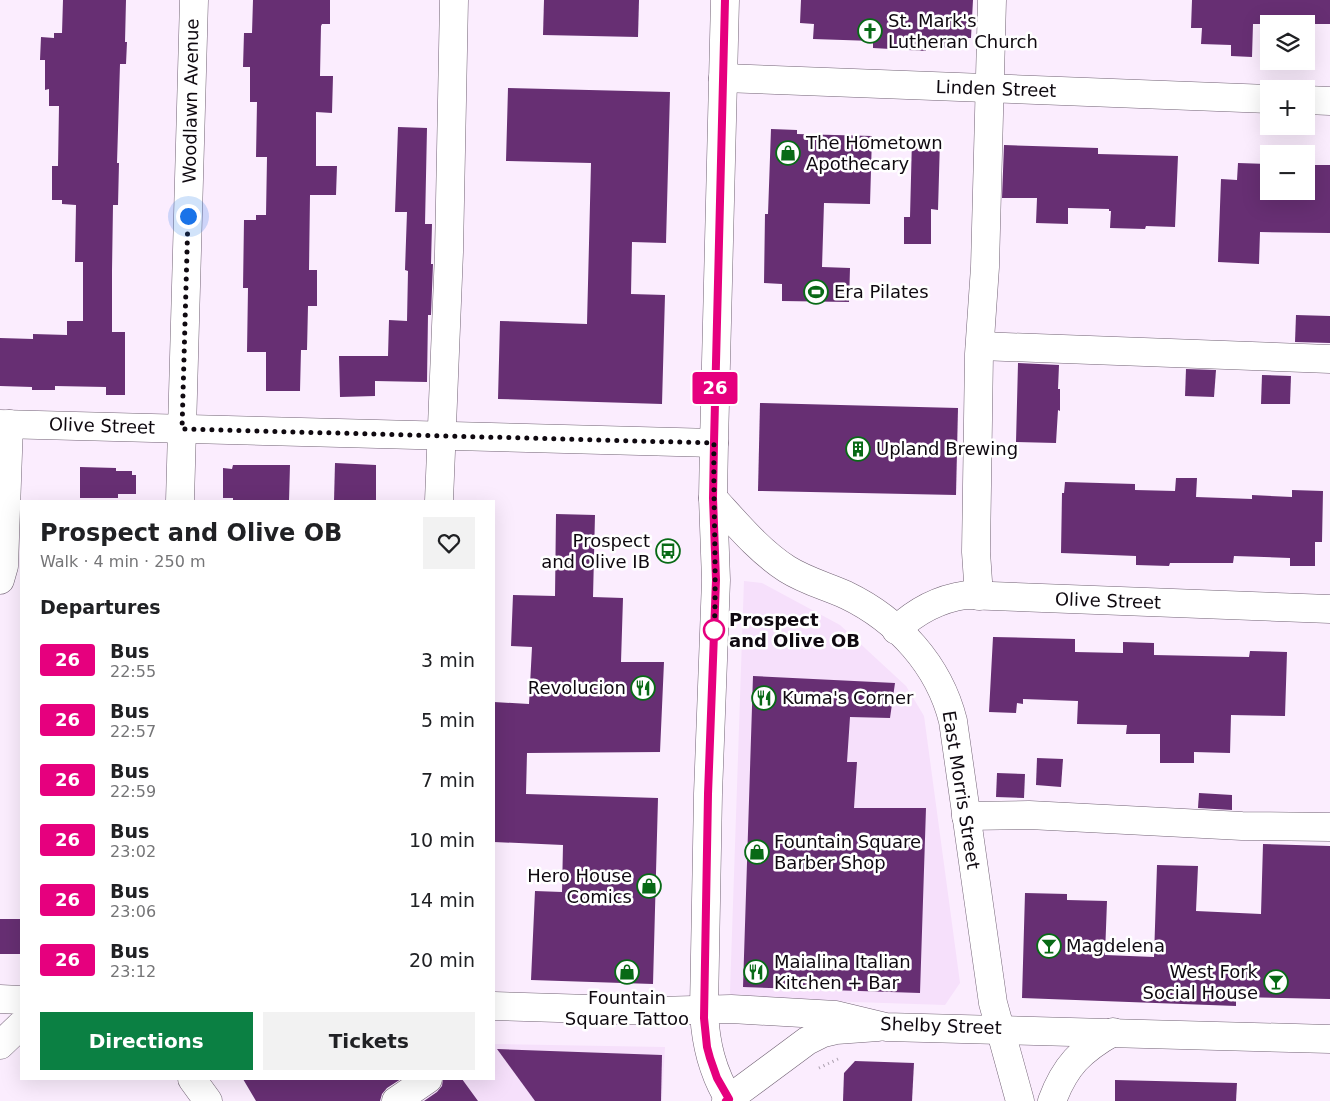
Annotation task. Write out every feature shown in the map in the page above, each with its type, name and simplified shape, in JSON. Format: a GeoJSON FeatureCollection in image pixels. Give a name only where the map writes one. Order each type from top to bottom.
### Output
{"type":"FeatureCollection","features":[{"type":"Feature","properties":{"kind":"main road","name":"Woodlawn Avenue"},"geometry":{"type":"LineString","coordinates":[[180,500],[194,0]]}},
{"type":"Feature","properties":{"kind":"main road"},"geometry":{"type":"LineString","coordinates":[[439,500],[449,252],[454,0]]}},
{"type":"Feature","properties":{"kind":"main road"},"geometry":{"type":"LineString","coordinates":[[725,0],[714,443],[713,498],[716,580],[708,794],[704,1009],[706,1034],[710,1058],[717,1078],[729,1100],[807,1041],[823,1033],[836,1030],[886,1026]]}},
{"type":"Feature","properties":{"kind":"main road"},"geometry":{"type":"LineString","coordinates":[[979,596],[976,552],[980,346],[985,267],[992,0]]}},
{"type":"Feature","properties":{"kind":"main road","name":"Linden Street"},"geometry":{"type":"LineString","coordinates":[[723,78],[1260,99]]}},
{"type":"Feature","properties":{"kind":"main road"},"geometry":{"type":"LineString","coordinates":[[1315,100],[1330,101]]}},
{"type":"Feature","properties":{"kind":"main road"},"geometry":{"type":"LineString","coordinates":[[980,346],[1330,359]]}},
{"type":"Feature","properties":{"kind":"main road","name":"Olive Street"},"geometry":{"type":"LineString","coordinates":[[4,424],[714,443]]}},
{"type":"Feature","properties":{"kind":"main road"},"geometry":{"type":"LineString","coordinates":[[0,580],[4,566],[4,424]]}},
{"type":"Feature","properties":{"kind":"main road","name":"East Morris Street"},"geometry":{"type":"LineString","coordinates":[[713,498],[765,552],[787,569],[811,582],[835,590],[880,615],[914,646],[936,676],[946,697],[953,721],[994,1003],[999,1029],[1020,1101]]}},
{"type":"Feature","properties":{"kind":"main road","name":"Olive Street"},"geometry":{"type":"LineString","coordinates":[[896,630],[914,614],[928,606],[958,596],[1330,609]]}},
{"type":"Feature","properties":{"kind":"main road"},"geometry":{"type":"LineString","coordinates":[[966,816],[1029,815],[1242,826],[1330,827]]}},
{"type":"Feature","properties":{"kind":"main road"},"geometry":{"type":"LineString","coordinates":[[0,999],[20,1000]]}},
{"type":"Feature","properties":{"kind":"main road","name":"Shelby Street"},"geometry":{"type":"LineString","coordinates":[[495,1006],[657,1011],[704,1009],[836,1015],[886,1026],[1330,1039]]}},
{"type":"Feature","properties":{"kind":"main road"},"geometry":{"type":"LineString","coordinates":[[0,1045],[20,1026]]}},
{"type":"Feature","properties":{"kind":"main road"},"geometry":{"type":"LineString","coordinates":[[1052,1101],[1058,1084],[1072,1062],[1089,1046],[1113,1032]]}},
{"type":"Feature","properties":{"kind":"main road"},"geometry":{"type":"LineString","coordinates":[[193,1080],[208,1101]]}},
{"type":"Feature","properties":{"kind":"main road"},"geometry":{"type":"LineString","coordinates":[[396,1101],[427,1080]]}},
{"type":"Feature","properties":{"kind":"shaded area"},"geometry":{"type":"Polygon","coordinates":[[[744,581],[762,583],[840,625],[906,686],[924,716],[960,983],[945,1005],[735,998],[730,993],[744,581]]]}},
{"type":"Feature","properties":{"kind":"shaded area"},"geometry":{"type":"Polygon","coordinates":[[[495,1044],[665,1047],[662,1101],[402,1101],[432,1080],[495,1080],[495,1044]]]}},
{"type":"Feature","properties":{"kind":"building"},"geometry":{"type":"Polygon","coordinates":[[[63,0],[126,0],[126,64],[120,64],[117,163],[119,163],[118,205],[113,205],[112,271],[112,332],[125,332],[125,395],[106,395],[106,387],[55,386],[55,390],[32,390],[32,387],[0,386],[0,338],[33,339],[33,334],[67,335],[67,321],[83,321],[83,262],[75,262],[76,205],[62,204],[62,200],[52,200],[52,166],[58,166],[59,106],[49,106],[49,89],[45,90],[45,60],[40,60],[41,37],[54,38],[54,33],[62,33],[63,0]]]}},
{"type":"Feature","properties":{"kind":"building"},"geometry":{"type":"Polygon","coordinates":[[[253,0],[330,0],[330,24],[322,24],[321,26],[320,76],[333,76],[332,113],[316,112],[316,166],[337,166],[336,195],[310,195],[309,270],[317,270],[317,306],[308,306],[307,350],[301,350],[300,391],[266,391],[266,352],[247,352],[248,288],[243,288],[244,220],[256,220],[256,215],[266,215],[267,157],[256,157],[257,102],[250,102],[250,67],[243,67],[244,33],[252,33],[253,0]]]}},
{"type":"Feature","properties":{"kind":"building"},"geometry":{"type":"Polygon","coordinates":[[[544,0],[639,0],[638,37],[543,35],[544,0]]]}},
{"type":"Feature","properties":{"kind":"building","name":"St. Mark's Lutheran Church"},"geometry":{"type":"Polygon","coordinates":[[[801,0],[973,0],[971,38],[967,38],[967,48],[926,47],[926,51],[873,48],[873,41],[813,39],[814,24],[800,23],[801,0]]]}},
{"type":"Feature","properties":{"kind":"building"},"geometry":{"type":"Polygon","coordinates":[[[1192,0],[1330,0],[1330,24],[1315,24],[1315,15],[1260,15],[1260,24],[1253,24],[1252,57],[1231,56],[1231,45],[1201,44],[1202,28],[1191,28],[1192,0]]]}},
{"type":"Feature","properties":{"kind":"building"},"geometry":{"type":"Polygon","coordinates":[[[508,88],[670,92],[666,243],[632,242],[631,294],[665,295],[662,404],[498,399],[500,321],[587,324],[591,163],[506,161],[508,88]]]}},
{"type":"Feature","properties":{"kind":"building"},"geometry":{"type":"Polygon","coordinates":[[[398,127],[427,128],[425,224],[432,224],[431,264],[433,264],[431,315],[428,315],[427,382],[375,381],[375,396],[340,397],[339,356],[388,356],[389,320],[407,321],[408,271],[405,270],[407,212],[395,212],[398,127]]]}},
{"type":"Feature","properties":{"kind":"building"},"geometry":{"type":"Polygon","coordinates":[[[771,129],[797,130],[797,134],[872,136],[870,204],[824,203],[822,267],[850,268],[849,302],[782,301],[782,284],[764,283],[765,214],[768,214],[771,129]]]}},
{"type":"Feature","properties":{"kind":"building"},"geometry":{"type":"Polygon","coordinates":[[[912,139],[940,140],[938,210],[931,209],[931,244],[904,244],[904,217],[910,217],[912,139]]]}},
{"type":"Feature","properties":{"kind":"building"},"geometry":{"type":"Polygon","coordinates":[[[1004,145],[1098,148],[1098,154],[1178,156],[1175,227],[1146,226],[1145,229],[1110,228],[1111,211],[1109,209],[1068,208],[1068,224],[1036,223],[1037,198],[1002,198],[1004,145]]]}},
{"type":"Feature","properties":{"kind":"building"},"geometry":{"type":"Polygon","coordinates":[[[1238,163],[1260,164],[1260,200],[1315,200],[1315,165],[1330,165],[1330,233],[1260,232],[1259,264],[1218,262],[1221,179],[1237,180],[1238,163]]]}},
{"type":"Feature","properties":{"kind":"building"},"geometry":{"type":"Polygon","coordinates":[[[1296,315],[1330,316],[1330,343],[1295,342],[1296,315]]]}},
{"type":"Feature","properties":{"kind":"building"},"geometry":{"type":"Polygon","coordinates":[[[1018,363],[1059,365],[1058,389],[1060,389],[1060,411],[1058,410],[1056,443],[1016,442],[1018,363]]]}},
{"type":"Feature","properties":{"kind":"building"},"geometry":{"type":"Polygon","coordinates":[[[1186,369],[1216,370],[1214,397],[1185,396],[1186,369]]]}},
{"type":"Feature","properties":{"kind":"building"},"geometry":{"type":"Polygon","coordinates":[[[1262,375],[1291,376],[1290,404],[1261,404],[1262,375]]]}},
{"type":"Feature","properties":{"kind":"building","name":"Upland Brewing"},"geometry":{"type":"Polygon","coordinates":[[[760,403],[958,408],[956,495],[758,491],[760,403]]]}},
{"type":"Feature","properties":{"kind":"building"},"geometry":{"type":"Polygon","coordinates":[[[335,463],[376,465],[376,500],[334,500],[335,463]]]}},
{"type":"Feature","properties":{"kind":"building"},"geometry":{"type":"Polygon","coordinates":[[[233,465],[290,465],[289,500],[233,500],[233,498],[223,498],[223,468],[232,469],[233,465]]]}},
{"type":"Feature","properties":{"kind":"building"},"geometry":{"type":"Polygon","coordinates":[[[80,467],[116,468],[116,471],[132,471],[132,475],[136,475],[136,494],[118,494],[118,498],[80,498],[80,467]]]}},
{"type":"Feature","properties":{"kind":"building"},"geometry":{"type":"Polygon","coordinates":[[[1176,478],[1197,478],[1196,497],[1252,499],[1252,495],[1292,497],[1292,490],[1323,491],[1322,542],[1315,542],[1315,566],[1290,566],[1290,558],[1234,556],[1233,563],[1170,563],[1169,566],[1136,565],[1136,556],[1061,553],[1062,493],[1064,493],[1065,482],[1135,484],[1135,490],[1175,491],[1176,478]]]}},
{"type":"Feature","properties":{"kind":"building"},"geometry":{"type":"Polygon","coordinates":[[[556,514],[595,515],[593,597],[623,598],[621,662],[664,662],[660,752],[527,753],[526,794],[658,798],[653,984],[531,980],[535,891],[562,892],[563,845],[495,842],[495,702],[529,704],[532,647],[511,646],[513,595],[555,596],[556,514]]]}},
{"type":"Feature","properties":{"kind":"building"},"geometry":{"type":"Polygon","coordinates":[[[993,637],[1075,639],[1075,652],[1123,653],[1123,642],[1154,643],[1154,655],[1249,657],[1250,651],[1287,652],[1285,716],[1231,715],[1230,753],[1194,752],[1194,763],[1160,763],[1160,734],[1126,734],[1127,725],[1077,724],[1078,701],[1023,699],[1023,704],[1017,703],[1016,713],[989,712],[993,637]]]}},
{"type":"Feature","properties":{"kind":"building"},"geometry":{"type":"Polygon","coordinates":[[[753,676],[895,683],[890,718],[850,717],[847,762],[857,762],[854,808],[926,808],[920,993],[743,987],[753,676]]]}},
{"type":"Feature","properties":{"kind":"building"},"geometry":{"type":"Polygon","coordinates":[[[1037,758],[1063,759],[1061,787],[1036,785],[1037,758]]]}},
{"type":"Feature","properties":{"kind":"building"},"geometry":{"type":"Polygon","coordinates":[[[997,773],[1025,774],[1024,798],[996,797],[997,773]]]}},
{"type":"Feature","properties":{"kind":"building"},"geometry":{"type":"Polygon","coordinates":[[[1199,793],[1232,795],[1232,810],[1198,808],[1199,793]]]}},
{"type":"Feature","properties":{"kind":"building"},"geometry":{"type":"Polygon","coordinates":[[[1263,844],[1330,846],[1330,999],[1236,997],[1236,1006],[1022,998],[1025,893],[1067,894],[1067,900],[1107,901],[1105,955],[1154,957],[1157,865],[1198,866],[1196,911],[1261,914],[1263,844]]]}},
{"type":"Feature","properties":{"kind":"building"},"geometry":{"type":"Polygon","coordinates":[[[0,919],[20,919],[20,954],[0,954],[0,919]]]}},
{"type":"Feature","properties":{"kind":"building"},"geometry":{"type":"Polygon","coordinates":[[[497,1049],[662,1055],[661,1101],[535,1101],[497,1049]]]}},
{"type":"Feature","properties":{"kind":"building"},"geometry":{"type":"Polygon","coordinates":[[[855,1061],[914,1063],[912,1101],[843,1101],[844,1073],[855,1061]]]}},
{"type":"Feature","properties":{"kind":"building"},"geometry":{"type":"Polygon","coordinates":[[[244,1080],[399,1080],[387,1088],[382,1094],[380,1101],[256,1101],[244,1080]]]}},
{"type":"Feature","properties":{"kind":"building"},"geometry":{"type":"Polygon","coordinates":[[[443,1080],[463,1080],[478,1101],[424,1101],[442,1086],[443,1080]]]}},
{"type":"Feature","properties":{"kind":"building"},"geometry":{"type":"Polygon","coordinates":[[[1115,1080],[1237,1083],[1236,1101],[1115,1101],[1115,1080]]]}},
{"type":"Feature","properties":{"kind":"bus line","name":"26"},"geometry":{"type":"LineString","coordinates":[[725,0],[713,498],[716,580],[708,794],[704,1009],[707,1047],[717,1078],[729,1099],[726,1101]]}},
{"type":"Feature","properties":{"kind":"place","name":"St. Mark's Lutheran Church"},"geometry":{"type":"Point","coordinates":[870,31]}},
{"type":"Feature","properties":{"kind":"place","name":"The Hometown Apothecary"},"geometry":{"type":"Point","coordinates":[788,153]}},
{"type":"Feature","properties":{"kind":"place","name":"Era Pilates"},"geometry":{"type":"Point","coordinates":[816,292]}},
{"type":"Feature","properties":{"kind":"place","name":"Upland Brewing"},"geometry":{"type":"Point","coordinates":[858,449]}},
{"type":"Feature","properties":{"kind":"place","name":"Prospect and Olive IB"},"geometry":{"type":"Point","coordinates":[668,551]}},
{"type":"Feature","properties":{"kind":"place","name":"Prospect and Olive OB"},"geometry":{"type":"Point","coordinates":[714,630]}},
{"type":"Feature","properties":{"kind":"place","name":"Revolucion"},"geometry":{"type":"Point","coordinates":[643,688]}},
{"type":"Feature","properties":{"kind":"place","name":"Kuma's Corner"},"geometry":{"type":"Point","coordinates":[764,698]}},
{"type":"Feature","properties":{"kind":"place","name":"Fountain Square Barber Shop"},"geometry":{"type":"Point","coordinates":[757,852]}},
{"type":"Feature","properties":{"kind":"place","name":"Hero House Comics"},"geometry":{"type":"Point","coordinates":[649,886]}},
{"type":"Feature","properties":{"kind":"place","name":"Magdelena"},"geometry":{"type":"Point","coordinates":[1049,946]}},
{"type":"Feature","properties":{"kind":"place","name":"Fountain Square Tattoo"},"geometry":{"type":"Point","coordinates":[627,972]}},
{"type":"Feature","properties":{"kind":"place","name":"Maialina Italian Kitchen + Bar"},"geometry":{"type":"Point","coordinates":[756,972]}},
{"type":"Feature","properties":{"kind":"place","name":"West Fork Social House"},"geometry":{"type":"Point","coordinates":[1276,982]}},
{"type":"Feature","properties":{"kind":"route"},"geometry":{"type":"LineString","coordinates":[[188,216],[182,429],[714,443],[713,498],[716,580],[714,636],[714,630]]}}]}
